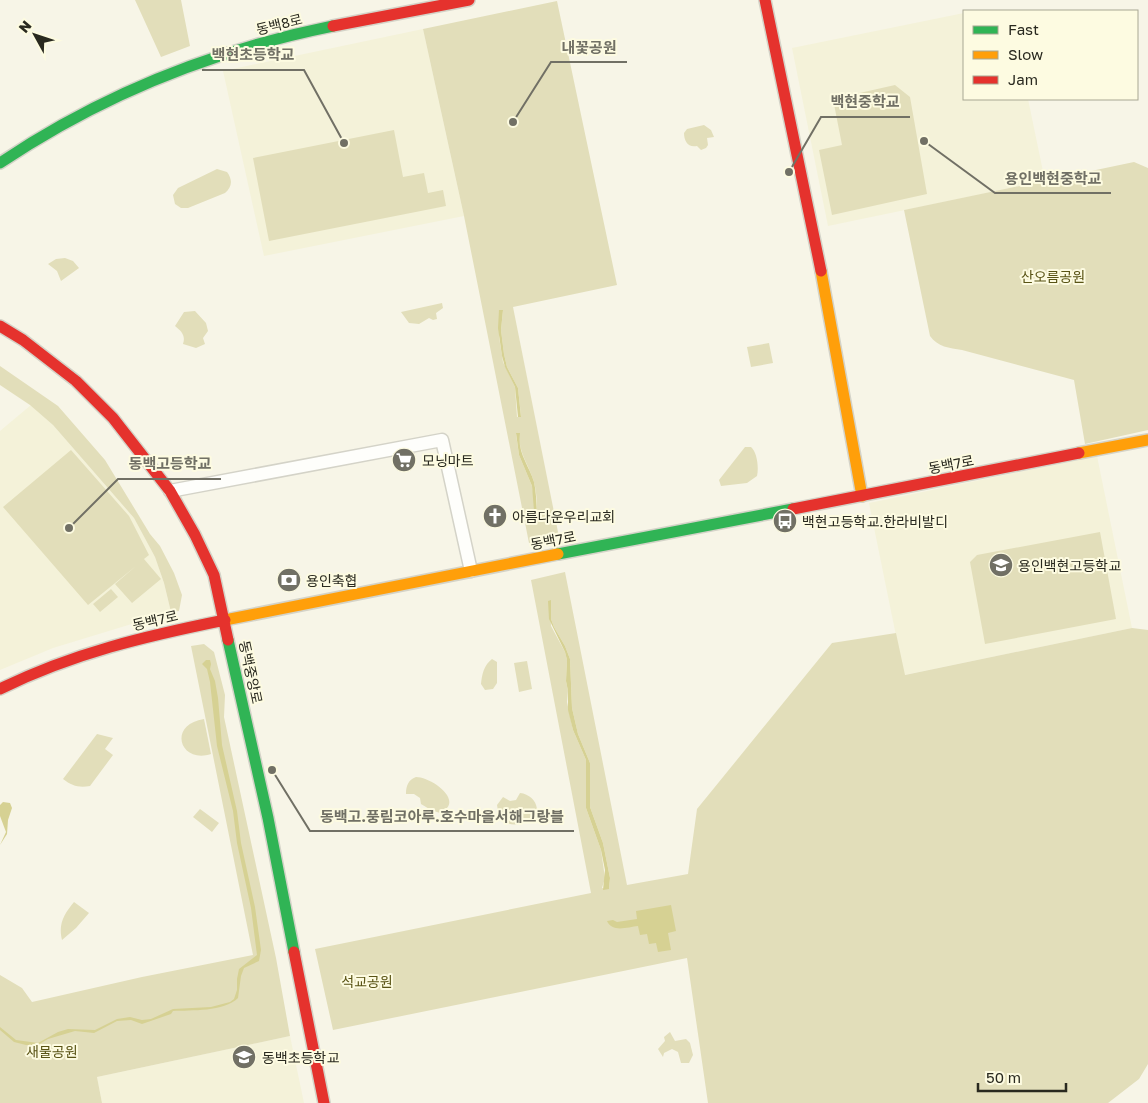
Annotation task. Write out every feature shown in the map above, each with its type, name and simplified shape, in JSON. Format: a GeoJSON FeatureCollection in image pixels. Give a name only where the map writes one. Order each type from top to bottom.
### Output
{"type":"FeatureCollection","features":[{"type":"Feature","properties":{"kind":"street","name":"동백8로"},"geometry":{"type":"LineString","coordinates":[[0,164],[57,127],[110,99],[182,69],[287,36],[469,0]]}},
{"type":"Feature","properties":{"kind":"street"},"geometry":{"type":"LineString","coordinates":[[765,0],[815,237],[862,496]]}},
{"type":"Feature","properties":{"kind":"street","name":"동백중앙로"},"geometry":{"type":"LineString","coordinates":[[0,326],[23,340],[76,381],[113,418],[170,491],[214,575],[268,818],[324,1103]]}},
{"type":"Feature","properties":{"kind":"street"},"geometry":{"type":"LineString","coordinates":[[170,491],[442,440],[471,571]]}},
{"type":"Feature","properties":{"kind":"street","name":"동백7로"},"geometry":{"type":"LineString","coordinates":[[0,689],[60,663],[106,647],[224,621],[471,571],[1148,440]]}},
{"type":"Feature","properties":{"kind":"shaded area"},"geometry":{"type":"Polygon","coordinates":[[[963,13],[963,100],[1028,100],[1045,181],[828,226],[792,48],[963,13]]]}},
{"type":"Feature","properties":{"kind":"shaded area"},"geometry":{"type":"Polygon","coordinates":[[[423,29],[464,216],[264,256],[223,71],[423,29]]]}},
{"type":"Feature","properties":{"kind":"shaded area"},"geometry":{"type":"Polygon","coordinates":[[[499,310],[503,310],[501,330],[504,354],[507,367],[518,388],[521,417],[518,417],[515,387],[502,356],[498,328],[499,310]]]}},
{"type":"Feature","properties":{"kind":"shaded area"},"geometry":{"type":"Polygon","coordinates":[[[31,405],[53,425],[134,518],[155,557],[171,612],[53,648],[0,670],[0,431],[31,405]]]}},
{"type":"Feature","properties":{"kind":"shaded area"},"geometry":{"type":"Polygon","coordinates":[[[516,433],[520,433],[520,447],[534,482],[538,522],[535,523],[532,486],[519,455],[516,433]]]}},
{"type":"Feature","properties":{"kind":"shaded area","name":"용인백현고등학교"},"geometry":{"type":"Polygon","coordinates":[[[1097,456],[1132,628],[904,675],[869,503],[1097,456]]]}},
{"type":"Feature","properties":{"kind":"shaded area"},"geometry":{"type":"Polygon","coordinates":[[[551,600],[551,619],[570,659],[572,708],[578,734],[590,763],[590,807],[603,843],[610,878],[609,889],[603,890],[605,870],[601,850],[586,808],[586,760],[573,730],[568,710],[567,660],[549,619],[548,601],[551,600]]]}},
{"type":"Feature","properties":{"kind":"shaded area"},"geometry":{"type":"Polygon","coordinates":[[[206,660],[210,660],[210,669],[215,681],[222,745],[237,811],[241,843],[255,907],[261,950],[259,961],[244,968],[238,998],[224,1006],[173,1011],[171,1014],[142,1024],[131,1020],[117,1021],[94,1033],[75,1031],[48,1039],[38,1045],[14,1042],[0,1030],[0,1027],[16,1040],[38,1043],[58,1032],[68,1029],[95,1030],[117,1019],[130,1017],[142,1020],[151,1019],[173,1009],[211,1007],[230,1002],[234,999],[237,990],[239,969],[257,955],[251,908],[237,843],[233,811],[217,746],[210,682],[207,669],[202,664],[206,660]]]}},
{"type":"Feature","properties":{"kind":"shaded area"},"geometry":{"type":"Polygon","coordinates":[[[3,802],[10,803],[12,808],[8,820],[7,834],[0,845],[6,832],[0,816],[0,805],[3,802]]]}},
{"type":"Feature","properties":{"kind":"shaded area"},"geometry":{"type":"Polygon","coordinates":[[[671,905],[676,931],[668,933],[671,950],[658,952],[656,943],[649,944],[647,934],[640,935],[638,926],[616,928],[609,925],[607,921],[613,920],[617,922],[637,919],[636,911],[671,905]]]}},
{"type":"Feature","properties":{"kind":"shaded area","name":"동백초등학교"},"geometry":{"type":"Polygon","coordinates":[[[290,1036],[304,1103],[102,1103],[97,1077],[290,1036]]]}},
{"type":"Feature","properties":{"kind":"green space"},"geometry":{"type":"Polygon","coordinates":[[[135,0],[181,0],[190,46],[161,57],[135,0]]]}},
{"type":"Feature","properties":{"kind":"green space"},"geometry":{"type":"Polygon","coordinates":[[[557,1],[617,285],[513,307],[559,537],[529,543],[464,216],[423,29],[557,1]],[[503,310],[499,317],[499,337],[503,362],[515,387],[517,417],[521,416],[518,388],[507,367],[504,354],[501,330],[503,310]],[[519,433],[516,434],[519,455],[532,486],[537,516],[534,484],[522,452],[519,433]]]}},
{"type":"Feature","properties":{"kind":"green space"},"geometry":{"type":"Polygon","coordinates":[[[895,85],[910,97],[927,194],[832,215],[819,150],[842,145],[833,99],[895,85]]]}},
{"type":"Feature","properties":{"kind":"green space"},"geometry":{"type":"Polygon","coordinates":[[[704,125],[711,130],[714,137],[707,138],[708,145],[701,150],[697,146],[691,146],[687,143],[684,133],[687,129],[704,125]]]}},
{"type":"Feature","properties":{"kind":"green space"},"geometry":{"type":"Polygon","coordinates":[[[394,130],[403,177],[424,173],[428,193],[443,190],[446,206],[269,241],[253,158],[394,130]]]}},
{"type":"Feature","properties":{"kind":"green space","name":"산오름공원"},"geometry":{"type":"Polygon","coordinates":[[[1134,162],[1148,168],[1148,430],[1085,444],[1074,380],[953,349],[933,340],[930,336],[904,210],[1134,162]]]}},
{"type":"Feature","properties":{"kind":"green space"},"geometry":{"type":"Polygon","coordinates":[[[217,169],[227,172],[231,181],[225,193],[188,208],[181,208],[175,204],[173,195],[178,188],[217,169]]]}},
{"type":"Feature","properties":{"kind":"green space"},"geometry":{"type":"Polygon","coordinates":[[[65,258],[73,261],[79,268],[61,281],[57,271],[48,264],[56,259],[65,258]]]}},
{"type":"Feature","properties":{"kind":"green space"},"geometry":{"type":"Polygon","coordinates":[[[442,303],[443,308],[436,313],[437,319],[429,318],[419,324],[409,323],[401,312],[442,303]]]}},
{"type":"Feature","properties":{"kind":"green space"},"geometry":{"type":"Polygon","coordinates":[[[195,311],[206,323],[208,331],[203,338],[205,344],[196,348],[183,344],[183,336],[175,326],[184,312],[195,311]]]}},
{"type":"Feature","properties":{"kind":"green space"},"geometry":{"type":"Polygon","coordinates":[[[769,343],[773,363],[751,367],[747,347],[769,343]]]}},
{"type":"Feature","properties":{"kind":"green space"},"geometry":{"type":"Polygon","coordinates":[[[0,366],[58,406],[105,460],[150,534],[160,546],[174,573],[182,595],[179,611],[171,612],[155,557],[134,518],[53,425],[30,405],[0,385],[0,366]]]}},
{"type":"Feature","properties":{"kind":"green space"},"geometry":{"type":"Polygon","coordinates":[[[745,447],[751,447],[755,452],[758,464],[757,476],[747,483],[721,486],[719,480],[745,447]]]}},
{"type":"Feature","properties":{"kind":"green space"},"geometry":{"type":"Polygon","coordinates":[[[71,450],[129,516],[149,555],[144,559],[161,579],[132,603],[115,584],[136,566],[88,605],[3,507],[71,450]]]}},
{"type":"Feature","properties":{"kind":"green space"},"geometry":{"type":"Polygon","coordinates":[[[1100,532],[1116,619],[985,644],[970,562],[977,555],[1100,532]]]}},
{"type":"Feature","properties":{"kind":"green space","name":"석교공원"},"geometry":{"type":"Polygon","coordinates":[[[565,572],[627,885],[688,874],[697,809],[832,643],[896,633],[905,675],[1132,628],[1148,630],[1148,1064],[1139,1079],[1108,1103],[708,1103],[687,958],[333,1030],[315,949],[591,893],[531,580],[565,572]],[[550,600],[551,626],[565,652],[567,660],[567,702],[573,730],[586,760],[586,808],[601,850],[605,878],[602,888],[609,889],[610,878],[603,843],[590,807],[590,763],[578,734],[572,708],[570,659],[551,619],[550,600]]]}},
{"type":"Feature","properties":{"kind":"green space"},"geometry":{"type":"Polygon","coordinates":[[[111,589],[118,597],[100,612],[93,604],[111,589]]]}},
{"type":"Feature","properties":{"kind":"green space","name":"새물공원"},"geometry":{"type":"Polygon","coordinates":[[[204,644],[214,652],[225,695],[224,717],[276,958],[290,1036],[97,1077],[102,1103],[0,1103],[0,975],[22,988],[32,1002],[142,977],[253,955],[191,646],[204,644]]]}},
{"type":"Feature","properties":{"kind":"green space"},"geometry":{"type":"Polygon","coordinates":[[[492,659],[497,662],[497,683],[493,689],[485,690],[481,684],[482,677],[485,667],[492,659]]]}},
{"type":"Feature","properties":{"kind":"green space"},"geometry":{"type":"Polygon","coordinates":[[[527,661],[532,689],[519,692],[514,663],[527,661]]]}},
{"type":"Feature","properties":{"kind":"green space"},"geometry":{"type":"Polygon","coordinates":[[[204,719],[211,754],[200,756],[192,754],[185,749],[182,735],[185,728],[192,723],[204,719]]]}},
{"type":"Feature","properties":{"kind":"green space"},"geometry":{"type":"Polygon","coordinates":[[[97,734],[113,738],[105,749],[113,755],[90,786],[79,787],[69,783],[63,779],[97,734]]]}},
{"type":"Feature","properties":{"kind":"green space"},"geometry":{"type":"Polygon","coordinates":[[[416,777],[430,781],[443,790],[448,796],[447,808],[440,813],[431,810],[421,804],[420,798],[414,794],[406,794],[408,784],[416,777]]]}},
{"type":"Feature","properties":{"kind":"green space"},"geometry":{"type":"Polygon","coordinates":[[[520,793],[532,798],[537,809],[524,822],[514,825],[509,824],[499,817],[497,805],[503,797],[510,801],[516,800],[520,793]]]}},
{"type":"Feature","properties":{"kind":"green space"},"geometry":{"type":"Polygon","coordinates":[[[200,809],[219,823],[212,832],[193,817],[200,809]]]}},
{"type":"Feature","properties":{"kind":"green space"},"geometry":{"type":"Polygon","coordinates":[[[74,902],[89,913],[62,940],[61,924],[74,902]]]}},
{"type":"Feature","properties":{"kind":"green space"},"geometry":{"type":"Polygon","coordinates":[[[670,1032],[675,1041],[686,1039],[690,1043],[693,1055],[689,1063],[681,1063],[678,1052],[672,1049],[664,1053],[663,1057],[658,1049],[665,1041],[664,1037],[670,1032]]]}},
{"type":"Feature","properties":{"kind":"traffic: fast"},"geometry":{"type":"LineString","coordinates":[[0,163],[78,116],[160,78],[245,48],[333,26]]}},
{"type":"Feature","properties":{"kind":"traffic: fast"},"geometry":{"type":"LineString","coordinates":[[558,554],[793,509]]}},
{"type":"Feature","properties":{"kind":"traffic: fast"},"geometry":{"type":"LineString","coordinates":[[228,640],[268,818],[294,952]]}},
{"type":"Feature","properties":{"kind":"traffic: slow"},"geometry":{"type":"LineString","coordinates":[[821,271],[862,496]]}},
{"type":"Feature","properties":{"kind":"traffic: slow"},"geometry":{"type":"LineString","coordinates":[[1079,453],[1148,440]]}},
{"type":"Feature","properties":{"kind":"traffic: slow"},"geometry":{"type":"LineString","coordinates":[[225,620],[558,554]]}},
{"type":"Feature","properties":{"kind":"traffic: jam"},"geometry":{"type":"LineString","coordinates":[[333,26],[469,0]]}},
{"type":"Feature","properties":{"kind":"traffic: jam"},"geometry":{"type":"LineString","coordinates":[[765,0],[821,271]]}},
{"type":"Feature","properties":{"kind":"traffic: jam"},"geometry":{"type":"LineString","coordinates":[[0,326],[23,340],[76,381],[113,418],[170,491],[195,535],[214,575],[228,640]]}},
{"type":"Feature","properties":{"kind":"traffic: jam"},"geometry":{"type":"LineString","coordinates":[[793,509],[1079,453]]}},
{"type":"Feature","properties":{"kind":"traffic: jam"},"geometry":{"type":"LineString","coordinates":[[0,689],[55,665],[110,647],[167,632],[225,620]]}},
{"type":"Feature","properties":{"kind":"traffic: jam"},"geometry":{"type":"LineString","coordinates":[[294,952],[324,1103]]}},
{"type":"Feature","properties":{"kind":"place","name":"내꽃공원"},"geometry":{"type":"Point","coordinates":[513,122]}},
{"type":"Feature","properties":{"kind":"place","name":"용인백현중학교"},"geometry":{"type":"Point","coordinates":[924,141]}},
{"type":"Feature","properties":{"kind":"place","name":"백현초등학교"},"geometry":{"type":"Point","coordinates":[344,143]}},
{"type":"Feature","properties":{"kind":"place","name":"백현중학교"},"geometry":{"type":"Point","coordinates":[789,172]}},
{"type":"Feature","properties":{"kind":"place","name":"모닝마트"},"geometry":{"type":"Point","coordinates":[404,460]}},
{"type":"Feature","properties":{"kind":"place","name":"아름다운우리교회"},"geometry":{"type":"Point","coordinates":[495,516]}},
{"type":"Feature","properties":{"kind":"place","name":"백현고등학교.한라비발디"},"geometry":{"type":"Point","coordinates":[785,521]}},
{"type":"Feature","properties":{"kind":"place","name":"동백고등학교"},"geometry":{"type":"Point","coordinates":[69,528]}},
{"type":"Feature","properties":{"kind":"place","name":"용인백현고등학교"},"geometry":{"type":"Point","coordinates":[1001,565]}},
{"type":"Feature","properties":{"kind":"place","name":"용인축협"},"geometry":{"type":"Point","coordinates":[289,580]}},
{"type":"Feature","properties":{"kind":"place","name":"동백고.풍림코아루.호수마을서해그랑블"},"geometry":{"type":"Point","coordinates":[272,770]}},
{"type":"Feature","properties":{"kind":"place","name":"동백초등학교"},"geometry":{"type":"Point","coordinates":[244,1057]}}]}
